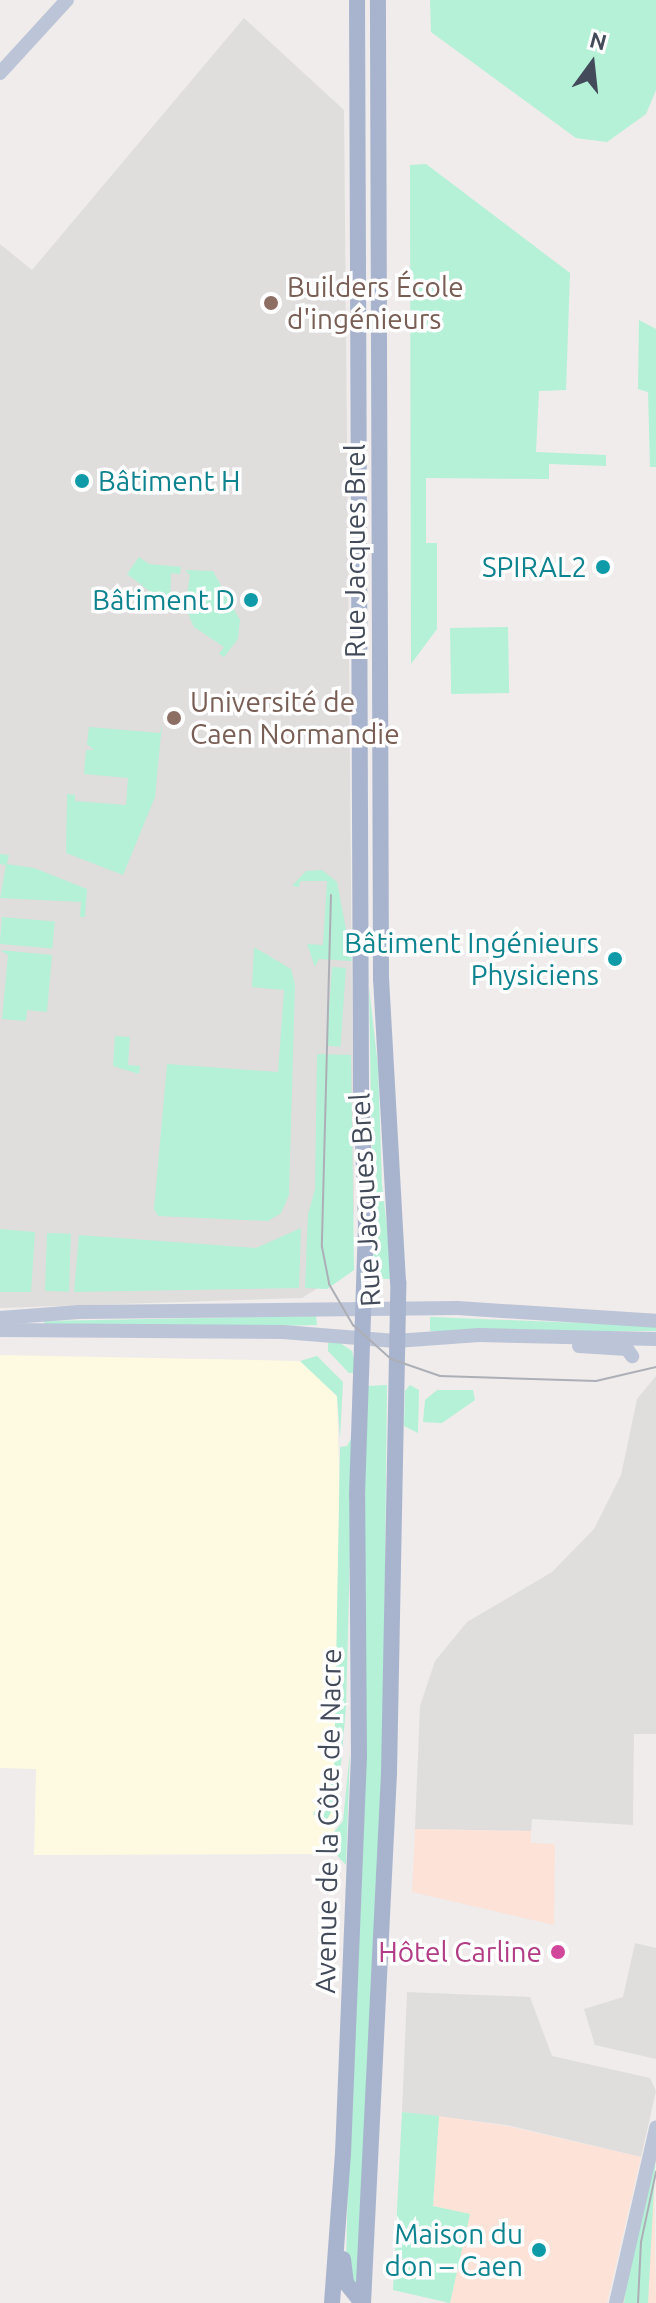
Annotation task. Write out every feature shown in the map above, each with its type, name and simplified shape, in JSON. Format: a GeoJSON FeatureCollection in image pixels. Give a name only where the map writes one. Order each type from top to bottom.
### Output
{"type":"FeatureCollection","features":[{"type":"Feature","properties":{"kind":"main road"},"geometry":{"type":"LineString","coordinates":[[0,73],[67,0]]}},
{"type":"Feature","properties":{"kind":"main road","name":"Rue Jacques Brel"},"geometry":{"type":"LineString","coordinates":[[357,0],[363,1340]]}},
{"type":"Feature","properties":{"kind":"main road","name":"Rue Jacques Brel"},"geometry":{"type":"LineString","coordinates":[[378,0],[381,979],[396,1341]]}},
{"type":"Feature","properties":{"kind":"main road"},"geometry":{"type":"LineString","coordinates":[[360,847],[383,890]]}},
{"type":"Feature","properties":{"kind":"main road"},"geometry":{"type":"LineString","coordinates":[[0,1318],[493,1309],[573,1319],[656,1321]]}},
{"type":"Feature","properties":{"kind":"main road"},"geometry":{"type":"LineString","coordinates":[[0,1330],[283,1332],[396,1341],[528,1335],[656,1339]]}},
{"type":"Feature","properties":{"kind":"main road"},"geometry":{"type":"LineString","coordinates":[[528,1335],[555,1345],[627,1349],[632,1356]]}},
{"type":"Feature","properties":{"kind":"main road","name":"Avenue de la Côte de Nacre"},"geometry":{"type":"LineString","coordinates":[[332,2303],[343,2154],[359,1756],[357,1496],[363,1340]]}},
{"type":"Feature","properties":{"kind":"main road","name":"Avenue de la Côte de Nacre"},"geometry":{"type":"LineString","coordinates":[[362,2303],[388,1803],[396,1341]]}},
{"type":"Feature","properties":{"kind":"main road"},"geometry":{"type":"LineString","coordinates":[[616,2303],[656,2128]]}},
{"type":"Feature","properties":{"kind":"main road"},"geometry":{"type":"LineString","coordinates":[[343,2154],[348,2186],[343,2270],[348,2287],[362,2303]]}},
{"type":"Feature","properties":{"kind":"shaded area","name":"Université de Caen Normandie"},"geometry":{"type":"Polygon","coordinates":[[[244,18],[344,110],[354,1214],[321,1286],[302,1298],[0,1308],[0,244],[32,270],[244,18]]]}},
{"type":"Feature","properties":{"kind":"shaded area"},"geometry":{"type":"Polygon","coordinates":[[[0,1355],[300,1361],[337,1396],[341,1544],[334,1854],[34,1855],[36,1769],[0,1768],[0,1355]]]}},
{"type":"Feature","properties":{"kind":"shaded area"},"geometry":{"type":"Polygon","coordinates":[[[656,1376],[656,1734],[634,1734],[633,1825],[532,1819],[531,1831],[415,1829],[420,1706],[435,1661],[467,1622],[552,1572],[594,1529],[621,1475],[637,1399],[656,1376]]]}},
{"type":"Feature","properties":{"kind":"shaded area"},"geometry":{"type":"Polygon","coordinates":[[[415,1829],[531,1831],[531,1843],[555,1844],[554,1925],[412,1892],[415,1829]]]}},
{"type":"Feature","properties":{"kind":"shaded area"},"geometry":{"type":"Polygon","coordinates":[[[635,1943],[656,1948],[656,2059],[595,2045],[584,2009],[623,1997],[635,1943]]]}},
{"type":"Feature","properties":{"kind":"shaded area"},"geometry":{"type":"Polygon","coordinates":[[[407,1992],[530,1997],[552,2056],[650,2078],[656,2091],[641,2157],[507,2125],[402,2112],[407,1992]]]}},
{"type":"Feature","properties":{"kind":"shaded area"},"geometry":{"type":"Polygon","coordinates":[[[439,2116],[507,2126],[641,2157],[607,2303],[450,2303],[469,2215],[433,2206],[439,2116]]]}},
{"type":"Feature","properties":{"kind":"shaded area"},"geometry":{"type":"Polygon","coordinates":[[[654,2162],[656,2303],[623,2303],[654,2162]]]}},
{"type":"Feature","properties":{"kind":"green space"},"geometry":{"type":"Polygon","coordinates":[[[430,0],[656,0],[656,90],[646,114],[607,142],[576,138],[431,32],[430,0]]]}},
{"type":"Feature","properties":{"kind":"green space"},"geometry":{"type":"Polygon","coordinates":[[[426,164],[570,273],[566,390],[539,391],[536,452],[606,455],[606,466],[549,464],[549,479],[426,478],[426,543],[437,543],[437,629],[411,664],[410,165],[426,164]]]}},
{"type":"Feature","properties":{"kind":"green space"},"geometry":{"type":"Polygon","coordinates":[[[639,320],[656,329],[656,467],[650,467],[648,392],[638,389],[639,320]]]}},
{"type":"Feature","properties":{"kind":"green space"},"geometry":{"type":"Polygon","coordinates":[[[139,557],[149,564],[181,567],[180,574],[171,573],[170,607],[127,574],[139,557]]]}},
{"type":"Feature","properties":{"kind":"green space"},"geometry":{"type":"Polygon","coordinates":[[[185,570],[213,571],[240,620],[238,639],[224,657],[219,654],[224,647],[194,627],[185,607],[190,575],[185,570]]]}},
{"type":"Feature","properties":{"kind":"green space"},"geometry":{"type":"Polygon","coordinates":[[[508,627],[509,693],[451,694],[450,628],[508,627]]]}},
{"type":"Feature","properties":{"kind":"green space"},"geometry":{"type":"Polygon","coordinates":[[[162,724],[155,797],[123,875],[66,853],[67,794],[75,795],[75,801],[126,805],[128,778],[84,774],[86,750],[94,750],[87,744],[89,727],[160,733],[162,724]]]}},
{"type":"Feature","properties":{"kind":"green space"},"geometry":{"type":"Polygon","coordinates":[[[0,854],[9,855],[7,864],[34,868],[87,889],[85,917],[80,917],[81,902],[0,898],[6,865],[0,864],[0,854]]]}},
{"type":"Feature","properties":{"kind":"green space"},"geometry":{"type":"Polygon","coordinates":[[[322,870],[337,882],[352,961],[319,959],[315,967],[307,944],[323,945],[327,881],[300,881],[299,887],[292,886],[306,871],[322,870]]]}},
{"type":"Feature","properties":{"kind":"green space"},"geometry":{"type":"Polygon","coordinates":[[[2,917],[55,922],[52,949],[0,944],[2,917]]]}},
{"type":"Feature","properties":{"kind":"green space"},"geometry":{"type":"Polygon","coordinates":[[[254,947],[291,969],[295,985],[289,1195],[281,1213],[268,1221],[158,1216],[154,1209],[167,1064],[278,1072],[284,990],[252,987],[254,947]]]}},
{"type":"Feature","properties":{"kind":"green space"},"geometry":{"type":"Polygon","coordinates":[[[0,950],[52,955],[47,1012],[27,1010],[26,1021],[2,1019],[8,955],[0,950]]]}},
{"type":"Feature","properties":{"kind":"green space"},"geometry":{"type":"Polygon","coordinates":[[[332,967],[346,968],[340,1047],[326,1046],[332,967]]]}},
{"type":"Feature","properties":{"kind":"green space"},"geometry":{"type":"Polygon","coordinates":[[[369,987],[378,1067],[382,1184],[393,1279],[374,1279],[369,987]]]}},
{"type":"Feature","properties":{"kind":"green space"},"geometry":{"type":"Polygon","coordinates":[[[115,1036],[130,1037],[128,1065],[140,1066],[139,1074],[113,1066],[115,1036]]]}},
{"type":"Feature","properties":{"kind":"green space"},"geometry":{"type":"Polygon","coordinates":[[[317,1054],[351,1055],[354,1270],[327,1289],[305,1288],[308,1214],[315,1189],[317,1054]]]}},
{"type":"Feature","properties":{"kind":"green space"},"geometry":{"type":"Polygon","coordinates":[[[301,1228],[299,1288],[74,1292],[79,1235],[256,1248],[301,1228]]]}},
{"type":"Feature","properties":{"kind":"green space"},"geometry":{"type":"Polygon","coordinates":[[[0,1229],[35,1232],[31,1292],[0,1292],[0,1229]]]}},
{"type":"Feature","properties":{"kind":"green space"},"geometry":{"type":"Polygon","coordinates":[[[47,1233],[71,1234],[69,1292],[45,1291],[47,1233]]]}},
{"type":"Feature","properties":{"kind":"green space"},"geometry":{"type":"Polygon","coordinates":[[[316,1316],[317,1325],[161,1329],[45,1326],[44,1321],[316,1316]]]}},
{"type":"Feature","properties":{"kind":"green space"},"geometry":{"type":"Polygon","coordinates":[[[430,1317],[656,1326],[656,1331],[430,1331],[430,1317]]]}},
{"type":"Feature","properties":{"kind":"green space"},"geometry":{"type":"Polygon","coordinates":[[[328,1343],[340,1343],[352,1351],[357,1373],[349,1373],[328,1351],[328,1343]]]}},
{"type":"Feature","properties":{"kind":"green space"},"geometry":{"type":"Polygon","coordinates":[[[317,1356],[343,1382],[340,1439],[337,1396],[300,1361],[317,1356]]]}},
{"type":"Feature","properties":{"kind":"green space"},"geometry":{"type":"Polygon","coordinates":[[[387,1385],[383,1749],[359,2284],[349,2283],[346,2269],[363,1497],[368,1386],[387,1385]]]}},
{"type":"Feature","properties":{"kind":"green space"},"geometry":{"type":"Polygon","coordinates":[[[410,1385],[419,1390],[418,1433],[404,1426],[405,1391],[410,1385]]]}},
{"type":"Feature","properties":{"kind":"green space"},"geometry":{"type":"Polygon","coordinates":[[[437,1390],[473,1390],[475,1400],[442,1423],[423,1422],[425,1400],[437,1390]]]}},
{"type":"Feature","properties":{"kind":"green space"},"geometry":{"type":"Polygon","coordinates":[[[353,1435],[346,1707],[338,1798],[325,1824],[313,1814],[334,1779],[340,1447],[347,1446],[353,1435]]]}},
{"type":"Feature","properties":{"kind":"green space"},"geometry":{"type":"Polygon","coordinates":[[[350,1751],[346,1865],[334,1852],[334,1832],[343,1821],[350,1751]]]}},
{"type":"Feature","properties":{"kind":"green space"},"geometry":{"type":"Polygon","coordinates":[[[402,2112],[439,2116],[433,2206],[470,2214],[450,2303],[393,2290],[402,2112]]]}},
{"type":"Feature","properties":{"kind":"green space"},"geometry":{"type":"Polygon","coordinates":[[[656,2149],[648,2303],[624,2303],[626,2288],[656,2149]]]}},
{"type":"Feature","properties":{"kind":"tram line"},"geometry":{"type":"LineString","coordinates":[[331,895],[322,1247],[329,1284],[353,1325],[391,1359],[440,1376],[596,1381],[656,1367]]}},
{"type":"Feature","properties":{"kind":"tram line"},"geometry":{"type":"LineString","coordinates":[[638,2303],[641,2242],[656,2172]]}},
{"type":"Feature","properties":{"kind":"place","name":"Builders École d'ingénieurs"},"geometry":{"type":"Point","coordinates":[271,303]}},
{"type":"Feature","properties":{"kind":"place","name":"Bâtiment H"},"geometry":{"type":"Point","coordinates":[82,481]}},
{"type":"Feature","properties":{"kind":"place","name":"SPIRAL2"},"geometry":{"type":"Point","coordinates":[603,567]}},
{"type":"Feature","properties":{"kind":"place","name":"Bâtiment D"},"geometry":{"type":"Point","coordinates":[251,600]}},
{"type":"Feature","properties":{"kind":"place","name":"Université de Caen Normandie"},"geometry":{"type":"Point","coordinates":[174,718]}},
{"type":"Feature","properties":{"kind":"place","name":"Bâtiment Ingénieurs Physiciens"},"geometry":{"type":"Point","coordinates":[615,959]}},
{"type":"Feature","properties":{"kind":"place","name":"Hôtel Carline"},"geometry":{"type":"Point","coordinates":[558,1952]}},
{"type":"Feature","properties":{"kind":"place","name":"Maison du don – Caen"},"geometry":{"type":"Point","coordinates":[539,2250]}}]}
